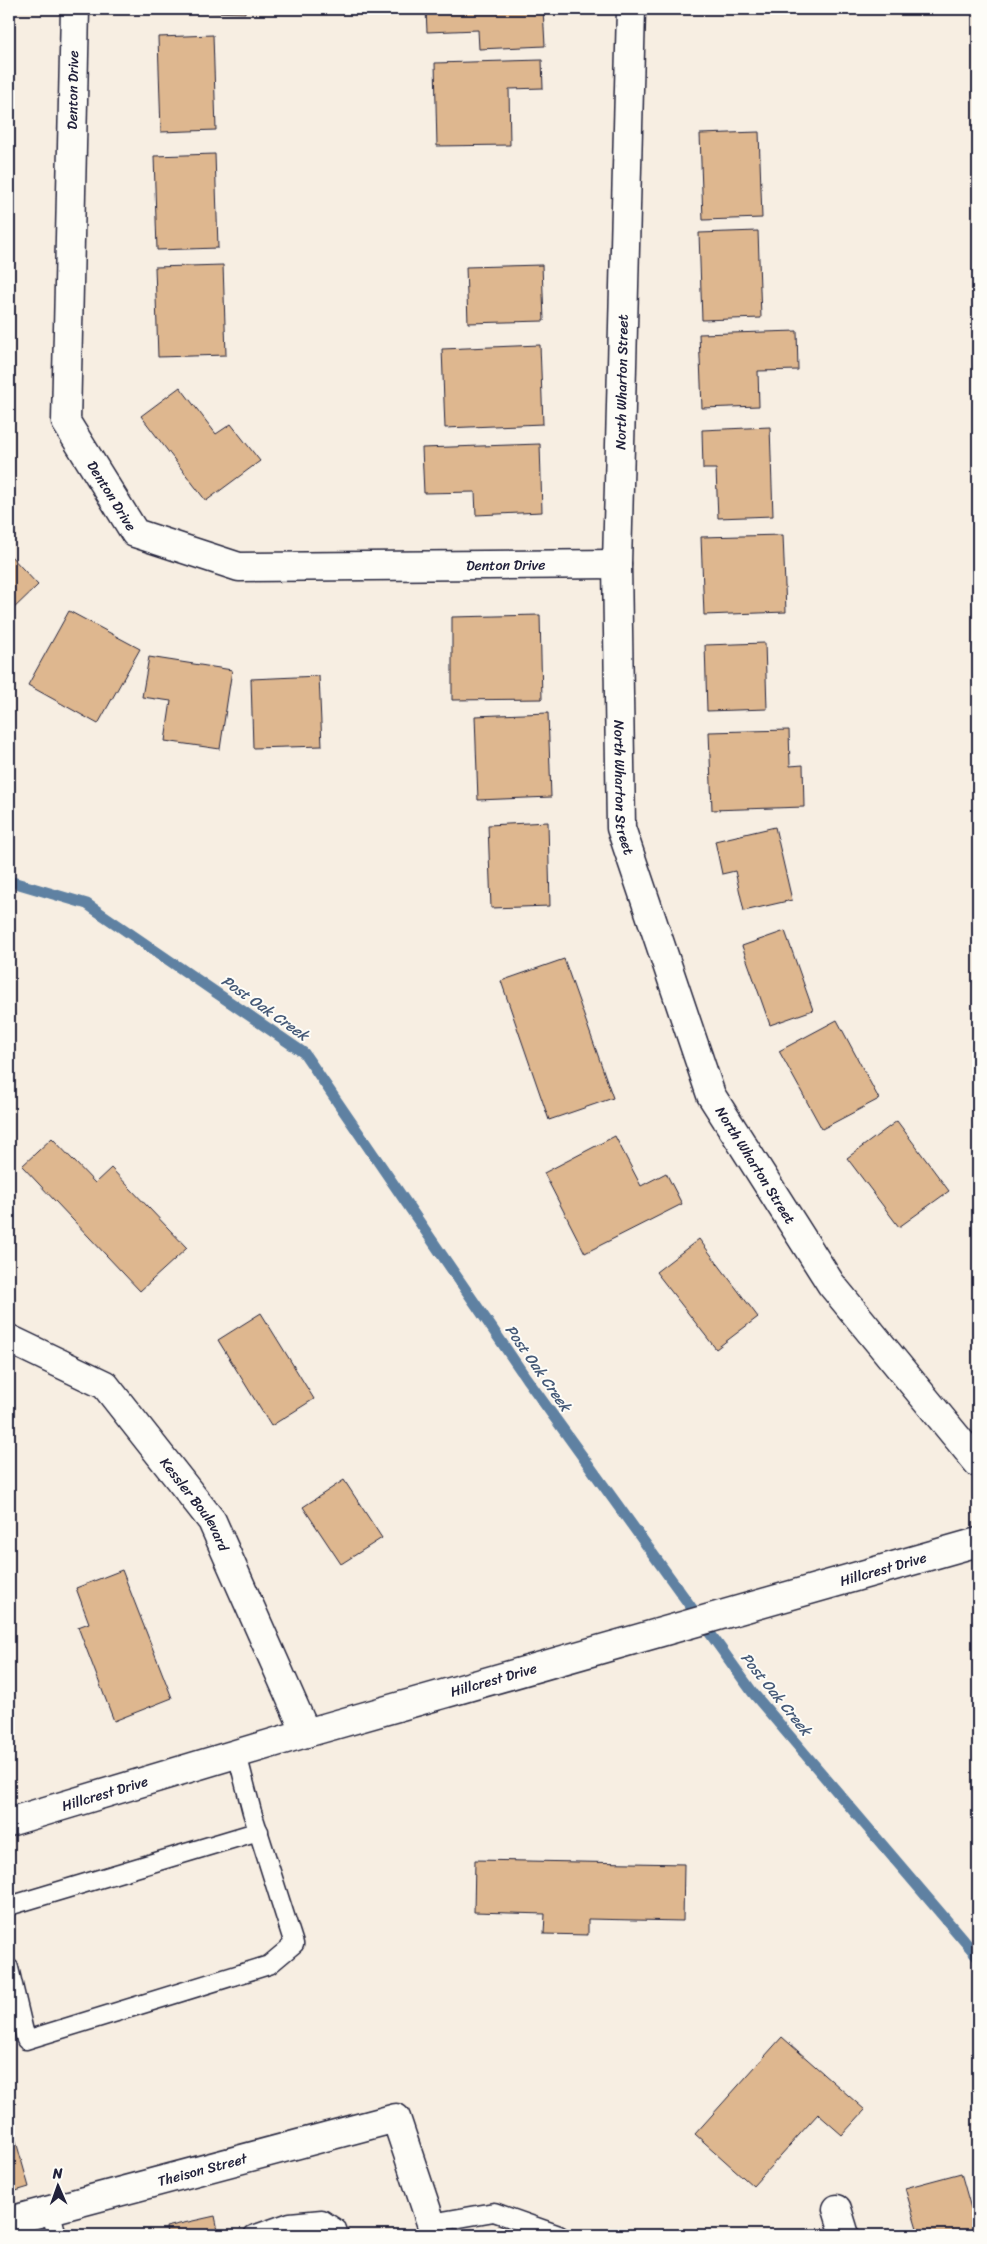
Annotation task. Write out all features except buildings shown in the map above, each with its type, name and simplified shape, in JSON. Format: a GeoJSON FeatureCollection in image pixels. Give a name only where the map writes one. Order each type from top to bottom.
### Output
{"type":"FeatureCollection","features":[{"type":"Feature","properties":{"kind":"street","name":"Denton Drive"},"geometry":{"type":"LineString","coordinates":[[75,9],[66,422],[135,533],[239,567],[617,564]]}},
{"type":"Feature","properties":{"kind":"street","name":"North Wharton Street"},"geometry":{"type":"LineString","coordinates":[[631,9],[617,564],[621,828],[711,1095],[831,1284],[978,1463]]}},
{"type":"Feature","properties":{"kind":"street","name":"Kessler Boulevard"},"geometry":{"type":"LineString","coordinates":[[9,1339],[105,1385],[212,1521],[306,1733]]}},
{"type":"Feature","properties":{"kind":"street","name":"Hillcrest Drive"},"geometry":{"type":"LineString","coordinates":[[9,1822],[306,1733],[978,1542]]}},
{"type":"Feature","properties":{"kind":"street","name":"Theison Street"},"geometry":{"type":"LineString","coordinates":[[9,2221],[53,2223],[396,2118],[433,2229]]}},
{"type":"Feature","properties":{"kind":"street"},"geometry":{"type":"LineString","coordinates":[[837,2210],[845,2235]]}},
{"type":"Feature","properties":{"kind":"lane"},"geometry":{"type":"LineString","coordinates":[[9,1968],[26,2040],[269,1965],[294,1944],[237,1754]]}},
{"type":"Feature","properties":{"kind":"lane"},"geometry":{"type":"LineString","coordinates":[[9,1906],[259,1831]]}},
{"type":"Feature","properties":{"kind":"lane"},"geometry":{"type":"LineString","coordinates":[[433,2229],[494,2212],[532,2230],[559,2235]]}},
{"type":"Feature","properties":{"kind":"lane"},"geometry":{"type":"LineString","coordinates":[[253,2235],[290,2222],[322,2219],[337,2229],[339,2235]]}},
{"type":"Feature","properties":{"kind":"waterway","name":"Post Oak Creek"},"geometry":{"type":"LineString","coordinates":[[9,881],[87,904],[304,1053],[526,1378],[753,1693],[978,1957]]}}]}
